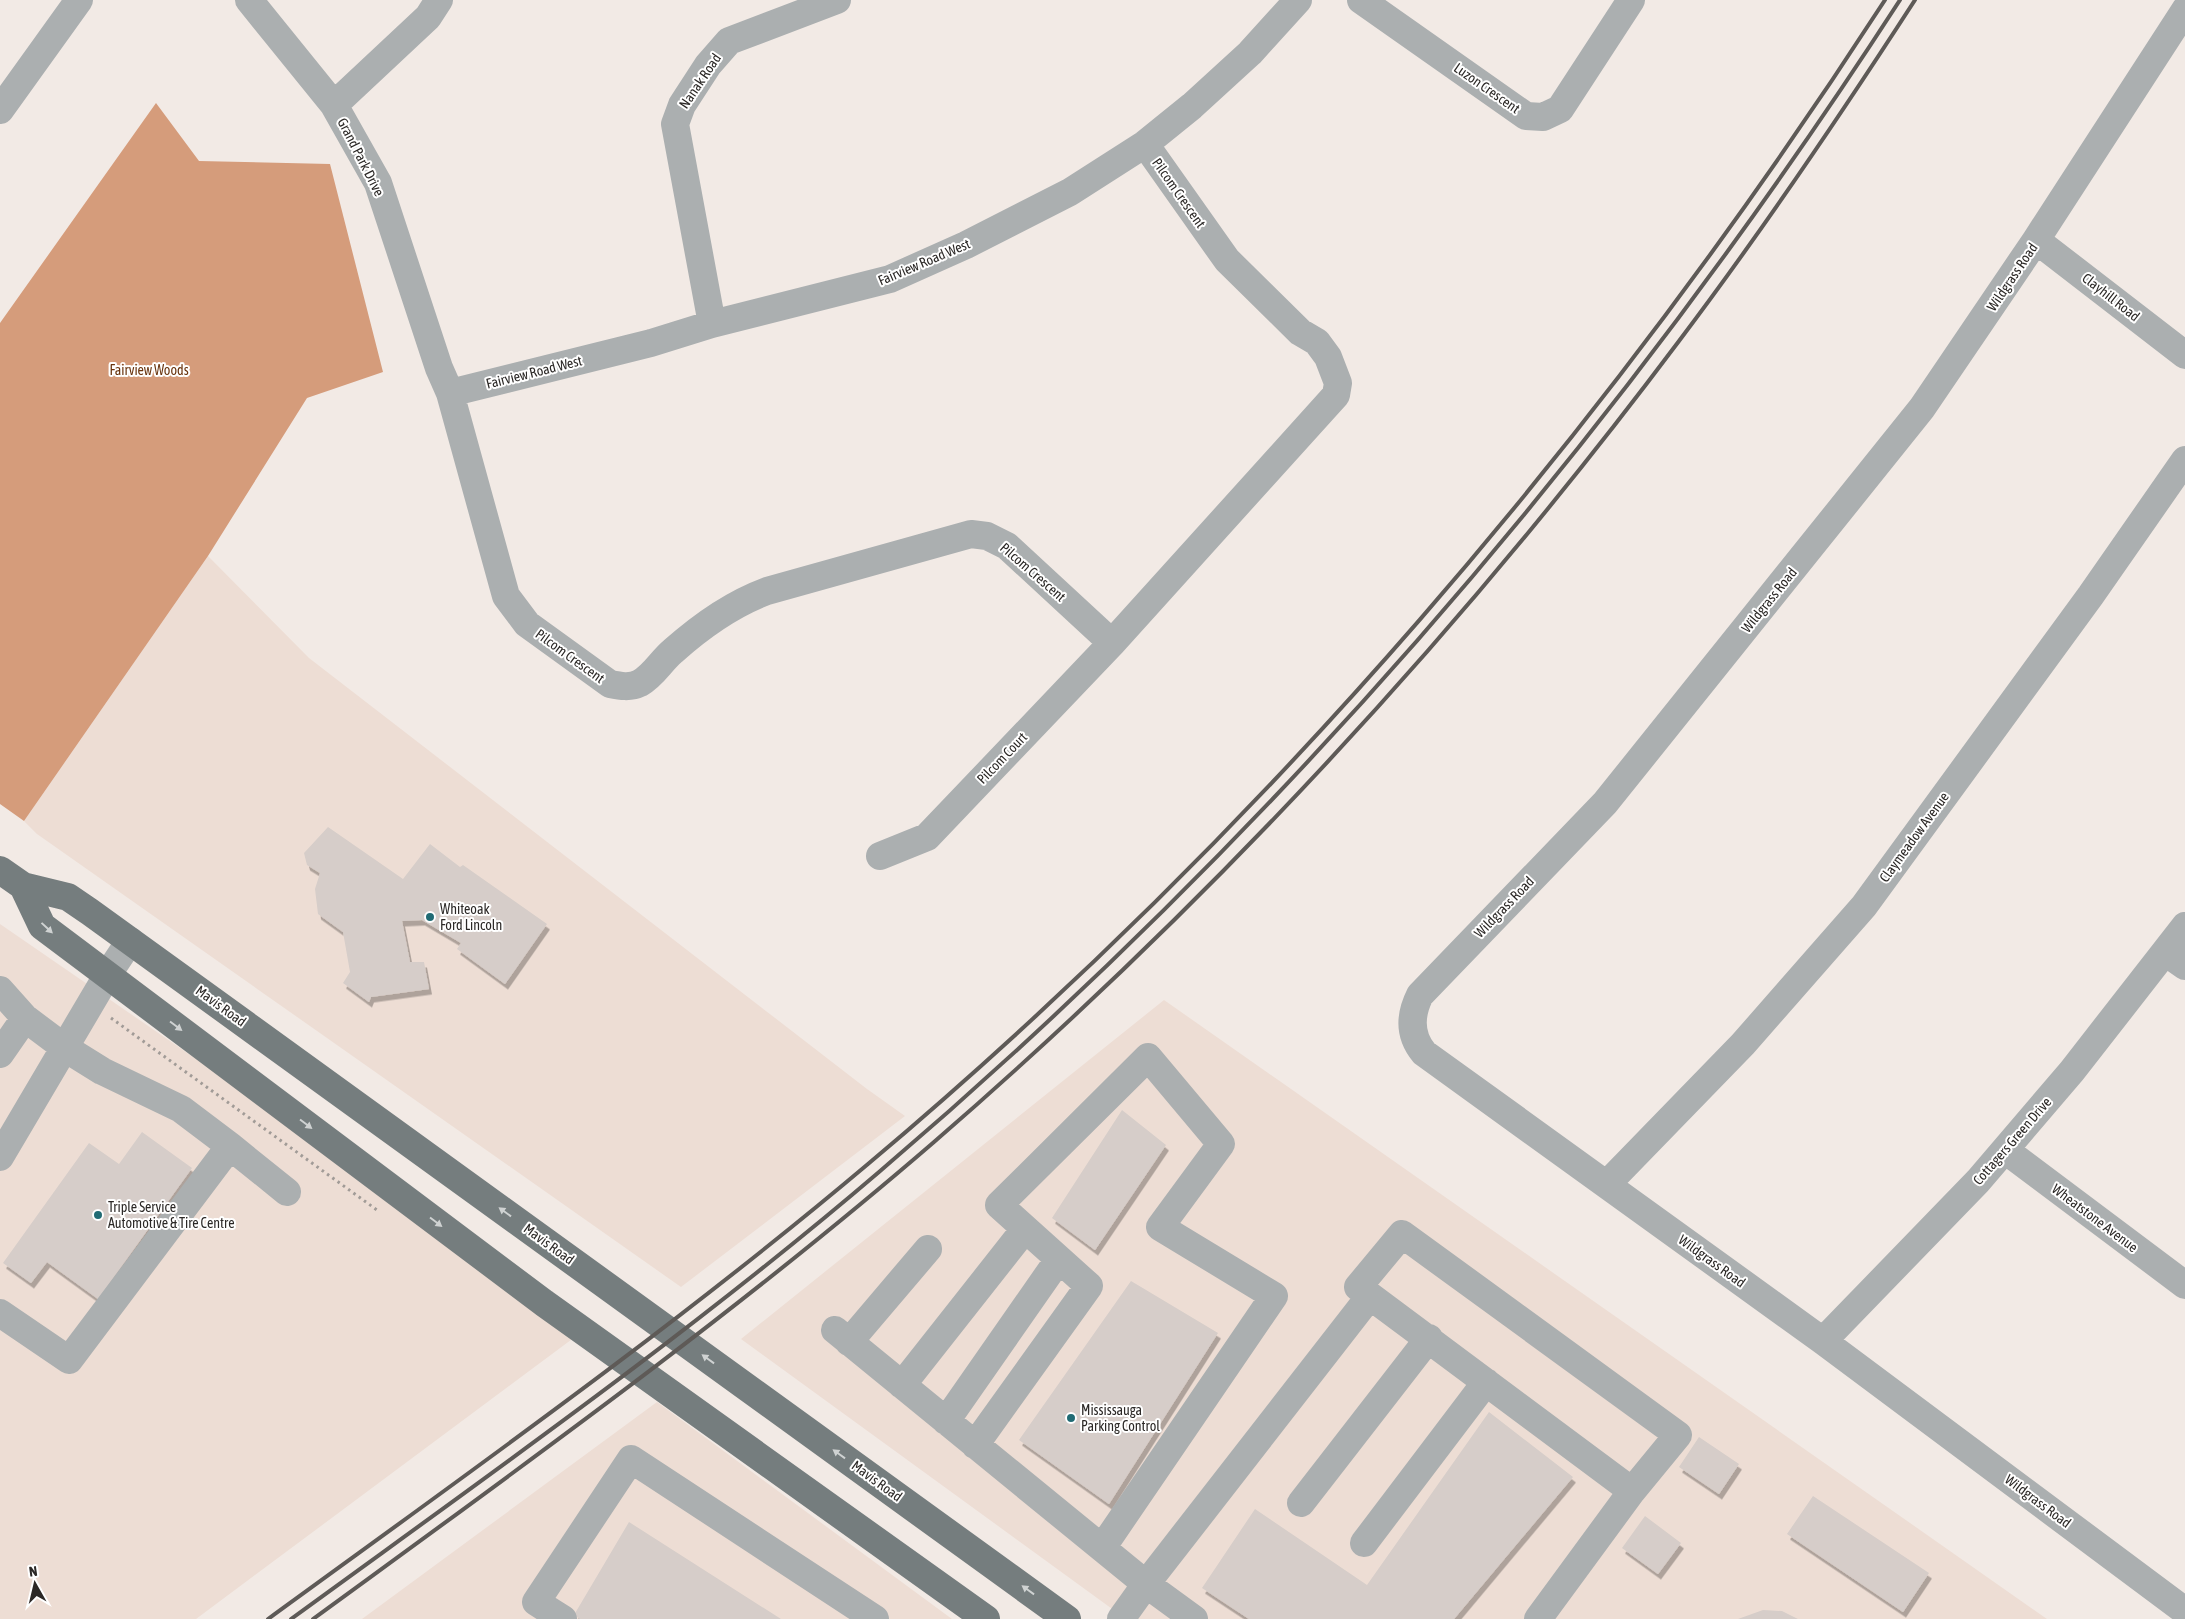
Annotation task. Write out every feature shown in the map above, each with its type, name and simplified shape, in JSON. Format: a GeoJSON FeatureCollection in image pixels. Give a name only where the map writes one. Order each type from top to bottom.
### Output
{"type":"FeatureCollection","features":[{"type":"Feature","properties":{"kind":"main road","name":"Mavis Road"},"geometry":{"type":"LineString","coordinates":[[8,881],[68,897],[1067,1619]]}},
{"type":"Feature","properties":{"kind":"main road","name":"Mavis Road"},"geometry":{"type":"LineString","coordinates":[[8,881],[42,926],[544,1303],[970,1614]]}},
{"type":"Feature","properties":{"kind":"street"},"geometry":{"type":"LineString","coordinates":[[0,110],[80,0]]}},
{"type":"Feature","properties":{"kind":"street","name":"Grand Park Drive"},"geometry":{"type":"LineString","coordinates":[[249,0],[334,105],[378,183],[439,368],[450,393]]}},
{"type":"Feature","properties":{"kind":"street"},"geometry":{"type":"LineString","coordinates":[[334,105],[428,17],[439,0]]}},
{"type":"Feature","properties":{"kind":"street","name":"Nanak Road"},"geometry":{"type":"LineString","coordinates":[[712,324],[675,124],[682,105],[708,65],[729,41],[837,0]]}},
{"type":"Feature","properties":{"kind":"street","name":"Fairview Road West"},"geometry":{"type":"LineString","coordinates":[[450,393],[651,343],[712,324],[890,279],[966,245],[1070,192],[1145,144],[1192,106],[1250,53],[1298,0]]}},
{"type":"Feature","properties":{"kind":"street","name":"Luzon Crescent"},"geometry":{"type":"LineString","coordinates":[[1361,0],[1526,116],[1543,118],[1560,109],[1631,0]]}},
{"type":"Feature","properties":{"kind":"street","name":"Wildgrass Road"},"geometry":{"type":"LineString","coordinates":[[2185,10],[2036,240],[1922,408],[1605,803],[1426,988],[1415,1005],[1412,1024],[1417,1044],[1424,1053],[1823,1341],[2185,1610]]}},
{"type":"Feature","properties":{"kind":"street","name":"Pilcom Crescent"},"geometry":{"type":"LineString","coordinates":[[450,393],[506,596],[527,624],[610,684],[626,687],[639,683],[656,671],[671,652],[742,600],[767,591],[971,534],[987,536],[1007,546],[1112,644],[1331,402],[1336,396],[1338,383],[1328,356],[1317,342],[1294,326],[1227,260],[1145,144]]}},
{"type":"Feature","properties":{"kind":"street","name":"Clayhill Road"},"geometry":{"type":"LineString","coordinates":[[2036,240],[2185,354]]}},
{"type":"Feature","properties":{"kind":"street","name":"Claymeadow Avenue"},"geometry":{"type":"LineString","coordinates":[[1607,1184],[1743,1044],[1864,906],[2086,603],[2185,460]]}},
{"type":"Feature","properties":{"kind":"street","name":"Pilcom Court"},"geometry":{"type":"LineString","coordinates":[[880,856],[926,837],[1112,644]]}},
{"type":"Feature","properties":{"kind":"street","name":"Cottagers Green Drive"},"geometry":{"type":"LineString","coordinates":[[1823,1341],[1932,1230],[2005,1150],[2072,1071],[2175,959],[2185,926]]}},
{"type":"Feature","properties":{"kind":"street"},"geometry":{"type":"LineString","coordinates":[[0,1157],[108,974],[130,941]]}},
{"type":"Feature","properties":{"kind":"street"},"geometry":{"type":"LineString","coordinates":[[0,990],[25,1018],[65,1048],[102,1071],[181,1110],[288,1192]]}},
{"type":"Feature","properties":{"kind":"street"},"geometry":{"type":"LineString","coordinates":[[0,1054],[25,1018]]}},
{"type":"Feature","properties":{"kind":"street"},"geometry":{"type":"LineString","coordinates":[[975,1444],[1089,1286],[999,1205],[1148,1057],[1221,1144],[1160,1227],[1274,1296],[1102,1548]]}},
{"type":"Feature","properties":{"kind":"street"},"geometry":{"type":"LineString","coordinates":[[0,1313],[69,1360],[230,1146]]}},
{"type":"Feature","properties":{"kind":"street","name":"Wheatstone Avenue"},"geometry":{"type":"LineString","coordinates":[[2005,1150],[2185,1285]]}},
{"type":"Feature","properties":{"kind":"street"},"geometry":{"type":"LineString","coordinates":[[902,1385],[1025,1228]]}},
{"type":"Feature","properties":{"kind":"street"},"geometry":{"type":"LineString","coordinates":[[1538,1619],[1632,1491],[1678,1435],[1402,1234],[1358,1287],[1632,1491]]}},
{"type":"Feature","properties":{"kind":"street"},"geometry":{"type":"LineString","coordinates":[[928,1249],[842,1336],[1146,1584],[1194,1619]]}},
{"type":"Feature","properties":{"kind":"street"},"geometry":{"type":"LineString","coordinates":[[946,1421],[1059,1259]]}},
{"type":"Feature","properties":{"kind":"street"},"geometry":{"type":"LineString","coordinates":[[1121,1619],[1146,1584],[1370,1296]]}},
{"type":"Feature","properties":{"kind":"street"},"geometry":{"type":"LineString","coordinates":[[1301,1503],[1429,1338]]}},
{"type":"Feature","properties":{"kind":"street"},"geometry":{"type":"LineString","coordinates":[[1364,1543],[1486,1382]]}},
{"type":"Feature","properties":{"kind":"street"},"geometry":{"type":"LineString","coordinates":[[563,1619],[531,1610],[631,1459],[875,1619]]}},
{"type":"Feature","properties":{"kind":"path"},"geometry":{"type":"LineString","coordinates":[[111,1018],[377,1210]]}},
{"type":"Feature","properties":{"kind":"shaded area"},"geometry":{"type":"Polygon","coordinates":[[[208,556],[309,658],[867,1089],[905,1116],[681,1287],[37,834],[24,821],[208,556]]]}},
{"type":"Feature","properties":{"kind":"shaded area"},"geometry":{"type":"Polygon","coordinates":[[[0,924],[587,1328],[196,1619],[0,1619],[0,924]]]}},
{"type":"Feature","properties":{"kind":"shaded area"},"geometry":{"type":"Polygon","coordinates":[[[1164,1000],[2047,1619],[1126,1619],[741,1339],[1164,1000]]]}},
{"type":"Feature","properties":{"kind":"shaded area"},"geometry":{"type":"Polygon","coordinates":[[[657,1402],[952,1619],[362,1619],[657,1402]]]}},
{"type":"Feature","properties":{"kind":"green space","name":"Fairview Woods"},"geometry":{"type":"Polygon","coordinates":[[[156,103],[199,161],[330,164],[383,372],[307,398],[208,556],[24,821],[0,804],[0,323],[156,103]]]}},
{"type":"Feature","properties":{"kind":"building","name":"Whiteoak Ford Lincoln"},"geometry":{"type":"Polygon","coordinates":[[[328,827],[403,879],[430,844],[460,867],[463,865],[547,924],[505,984],[457,949],[461,943],[422,920],[402,921],[410,962],[424,962],[429,989],[371,997],[369,1002],[343,983],[350,972],[343,932],[318,914],[315,889],[320,873],[307,865],[304,853],[328,827]]]}},
{"type":"Feature","properties":{"kind":"building"},"geometry":{"type":"Polygon","coordinates":[[[1122,1110],[1166,1145],[1095,1250],[1052,1218],[1122,1110]]]}},
{"type":"Feature","properties":{"kind":"building","name":"Triple Service Automotive & Tire Centre"},"geometry":{"type":"Polygon","coordinates":[[[142,1132],[192,1168],[98,1299],[47,1262],[31,1283],[3,1263],[89,1143],[119,1164],[142,1132]]]}},
{"type":"Feature","properties":{"kind":"building"},"geometry":{"type":"Polygon","coordinates":[[[1131,1281],[1218,1333],[1109,1504],[1019,1440],[1131,1281]]]}},
{"type":"Feature","properties":{"kind":"building"},"geometry":{"type":"Polygon","coordinates":[[[1489,1412],[1573,1477],[1454,1619],[1249,1619],[1202,1588],[1255,1509],[1367,1585],[1489,1412]]]}},
{"type":"Feature","properties":{"kind":"building"},"geometry":{"type":"Polygon","coordinates":[[[1699,1437],[1739,1464],[1719,1494],[1679,1467],[1699,1437]]]}},
{"type":"Feature","properties":{"kind":"building"},"geometry":{"type":"Polygon","coordinates":[[[1813,1496],[1929,1573],[1903,1612],[1787,1534],[1813,1496]]]}},
{"type":"Feature","properties":{"kind":"building"},"geometry":{"type":"Polygon","coordinates":[[[1645,1516],[1681,1543],[1658,1574],[1622,1548],[1645,1516]]]}},
{"type":"Feature","properties":{"kind":"building"},"geometry":{"type":"Polygon","coordinates":[[[629,1522],[781,1619],[580,1619],[574,1615],[629,1522]]]}},
{"type":"Feature","properties":{"kind":"building"},"geometry":{"type":"Polygon","coordinates":[[[1763,1610],[1782,1611],[1798,1619],[1738,1619],[1763,1610]]]}},
{"type":"Feature","properties":{"kind":"railway"},"geometry":{"type":"LineString","coordinates":[[268,1619],[572,1397],[722,1283],[868,1164],[1014,1036],[1154,903],[1290,764],[1420,620],[1544,471],[1663,318],[1777,161],[1885,0]]}},
{"type":"Feature","properties":{"kind":"railway"},"geometry":{"type":"LineString","coordinates":[[291,1619],[590,1401],[663,1346],[808,1231],[879,1172],[1026,1042],[1167,907],[1303,767],[1433,623],[1557,474],[1676,321],[1791,163],[1900,0]]}},
{"type":"Feature","properties":{"kind":"railway"},"geometry":{"type":"LineString","coordinates":[[313,1619],[628,1387],[783,1267],[859,1205],[934,1142],[1036,1051],[1136,957],[1233,861],[1420,660],[1509,556],[1595,449],[1679,341],[1740,258],[1829,130],[1915,0]]}},
{"type":"Feature","properties":{"kind":"place","name":"Whiteoak Ford Lincoln"},"geometry":{"type":"Point","coordinates":[430,917]}},
{"type":"Feature","properties":{"kind":"place","name":"Triple Service Automotive & Tire Centre"},"geometry":{"type":"Point","coordinates":[98,1215]}},
{"type":"Feature","properties":{"kind":"place","name":"Mississauga Parking Control"},"geometry":{"type":"Point","coordinates":[1071,1418]}}]}
